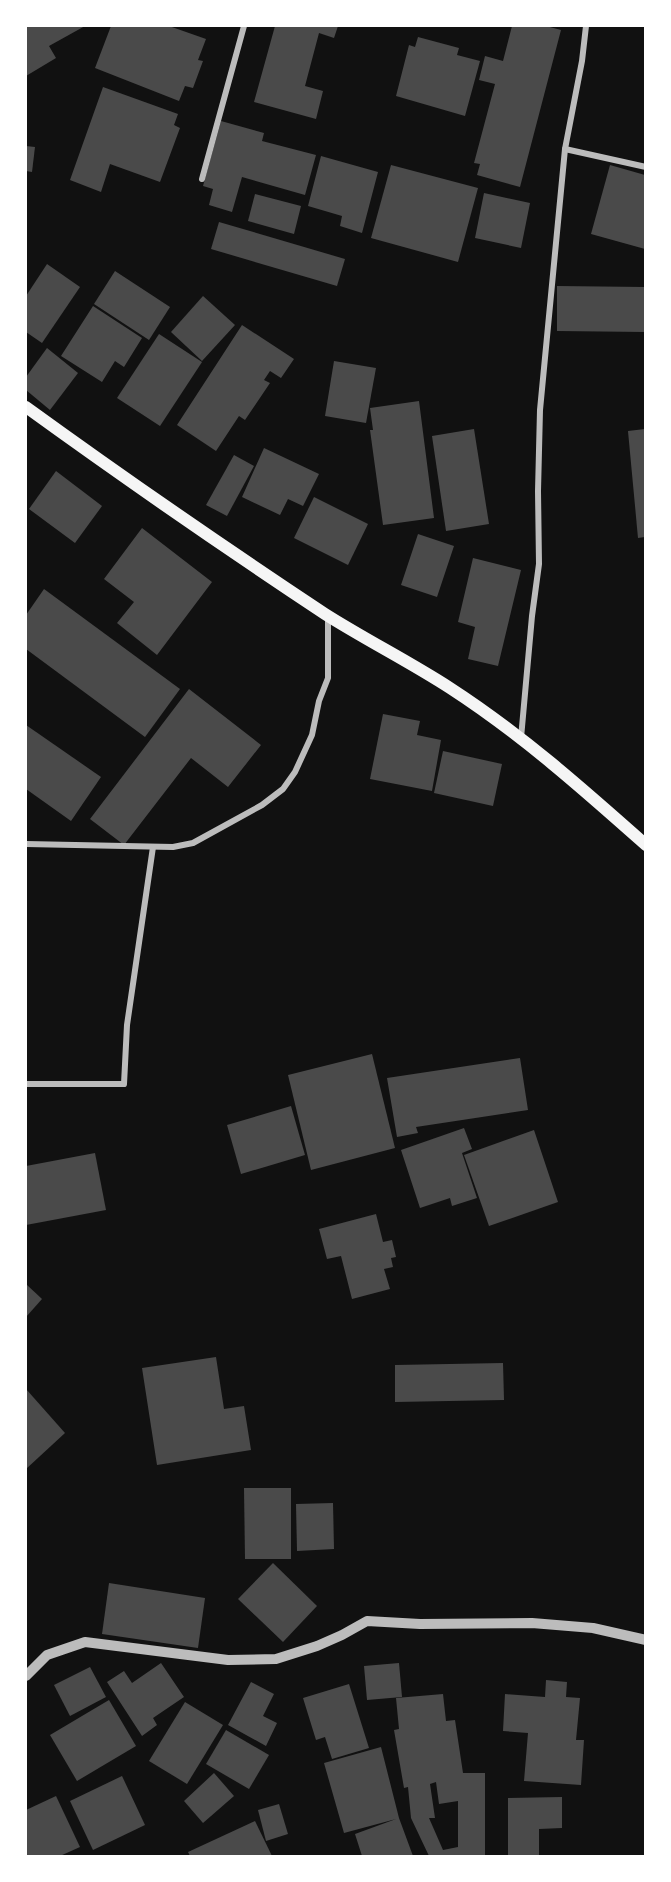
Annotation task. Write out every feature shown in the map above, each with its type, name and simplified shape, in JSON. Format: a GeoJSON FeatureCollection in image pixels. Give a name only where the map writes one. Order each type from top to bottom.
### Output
{"type":"FeatureCollection","features":[{"type":"Feature","properties":{"kind":"main road"},"geometry":{"type":"LineString","coordinates":[[26,407],[131,483],[328,615],[451,689],[521,738],[645,845]]}},
{"type":"Feature","properties":{"kind":"street"},"geometry":{"type":"LineString","coordinates":[[202,179],[244,26]]}},
{"type":"Feature","properties":{"kind":"street"},"geometry":{"type":"LineString","coordinates":[[521,738],[539,564],[540,410],[565,149],[582,61],[586,26]]}},
{"type":"Feature","properties":{"kind":"street"},"geometry":{"type":"LineString","coordinates":[[565,149],[645,166]]}},
{"type":"Feature","properties":{"kind":"street"},"geometry":{"type":"LineString","coordinates":[[26,844],[173,847],[193,843],[262,805],[283,789],[295,772],[312,735],[319,701],[328,678],[328,615]]}},
{"type":"Feature","properties":{"kind":"street"},"geometry":{"type":"LineString","coordinates":[[26,1084],[124,1084],[127,1025],[153,847]]}},
{"type":"Feature","properties":{"kind":"street"},"geometry":{"type":"LineString","coordinates":[[26,1676],[47,1655],[85,1642],[228,1660],[276,1659],[317,1646],[367,1621],[420,1624],[532,1623],[593,1628],[645,1640]]}},
{"type":"Feature","properties":{"kind":"building"},"geometry":{"type":"Polygon","coordinates":[[[26,26],[85,26],[49,46],[56,58],[26,76],[26,26]]]}},
{"type":"Feature","properties":{"kind":"building"},"geometry":{"type":"Polygon","coordinates":[[[111,26],[169,26],[206,39],[198,60],[203,61],[193,88],[185,86],[179,101],[95,68],[111,26]]]}},
{"type":"Feature","properties":{"kind":"building"},"geometry":{"type":"Polygon","coordinates":[[[275,26],[338,26],[334,38],[319,33],[305,86],[323,91],[316,119],[254,102],[275,26]]]}},
{"type":"Feature","properties":{"kind":"building"},"geometry":{"type":"Polygon","coordinates":[[[512,26],[546,26],[561,30],[520,187],[477,175],[480,164],[474,163],[495,84],[479,80],[485,56],[503,61],[512,26]]]}},
{"type":"Feature","properties":{"kind":"building"},"geometry":{"type":"Polygon","coordinates":[[[418,37],[459,48],[457,55],[480,61],[465,116],[396,96],[409,45],[415,47],[418,37]]]}},
{"type":"Feature","properties":{"kind":"building"},"geometry":{"type":"Polygon","coordinates":[[[103,87],[178,114],[174,125],[180,128],[160,182],[110,164],[101,192],[70,180],[103,87]]]}},
{"type":"Feature","properties":{"kind":"building"},"geometry":{"type":"Polygon","coordinates":[[[221,121],[264,133],[262,141],[316,155],[305,195],[242,177],[232,212],[209,205],[213,189],[203,186],[221,121]]]}},
{"type":"Feature","properties":{"kind":"building"},"geometry":{"type":"Polygon","coordinates":[[[26,146],[35,147],[32,172],[26,171],[26,146]]]}},
{"type":"Feature","properties":{"kind":"building"},"geometry":{"type":"Polygon","coordinates":[[[321,156],[378,172],[362,233],[340,226],[342,216],[308,206],[321,156]]]}},
{"type":"Feature","properties":{"kind":"building"},"geometry":{"type":"Polygon","coordinates":[[[391,165],[478,188],[458,262],[371,238],[391,165]]]}},
{"type":"Feature","properties":{"kind":"building"},"geometry":{"type":"Polygon","coordinates":[[[610,165],[645,175],[645,249],[591,234],[610,165]]]}},
{"type":"Feature","properties":{"kind":"building"},"geometry":{"type":"Polygon","coordinates":[[[484,193],[530,203],[521,248],[475,238],[484,193]]]}},
{"type":"Feature","properties":{"kind":"building"},"geometry":{"type":"Polygon","coordinates":[[[255,194],[301,206],[294,234],[248,221],[255,194]]]}},
{"type":"Feature","properties":{"kind":"building"},"geometry":{"type":"Polygon","coordinates":[[[219,222],[345,259],[337,286],[211,249],[219,222]]]}},
{"type":"Feature","properties":{"kind":"building"},"geometry":{"type":"Polygon","coordinates":[[[47,264],[80,287],[42,343],[26,332],[26,296],[47,264]]]}},
{"type":"Feature","properties":{"kind":"building"},"geometry":{"type":"Polygon","coordinates":[[[115,271],[170,307],[149,340],[94,304],[115,271]]]}},
{"type":"Feature","properties":{"kind":"building"},"geometry":{"type":"Polygon","coordinates":[[[557,286],[645,287],[645,332],[557,331],[557,286]]]}},
{"type":"Feature","properties":{"kind":"building"},"geometry":{"type":"Polygon","coordinates":[[[203,296],[235,325],[202,361],[171,332],[203,296]]]}},
{"type":"Feature","properties":{"kind":"building"},"geometry":{"type":"Polygon","coordinates":[[[93,306],[142,338],[124,367],[115,361],[102,382],[61,356],[93,306]]]}},
{"type":"Feature","properties":{"kind":"building"},"geometry":{"type":"Polygon","coordinates":[[[242,325],[294,359],[281,378],[270,371],[264,380],[270,383],[245,420],[239,416],[216,451],[177,425],[242,325]]]}},
{"type":"Feature","properties":{"kind":"building"},"geometry":{"type":"Polygon","coordinates":[[[159,334],[202,362],[160,426],[117,398],[159,334]]]}},
{"type":"Feature","properties":{"kind":"building"},"geometry":{"type":"Polygon","coordinates":[[[47,348],[78,373],[50,410],[26,390],[26,377],[47,348]]]}},
{"type":"Feature","properties":{"kind":"building"},"geometry":{"type":"Polygon","coordinates":[[[334,361],[376,368],[366,423],[325,416],[334,361]]]}},
{"type":"Feature","properties":{"kind":"building"},"geometry":{"type":"Polygon","coordinates":[[[419,401],[434,518],[383,525],[370,430],[373,430],[370,408],[419,401]]]}},
{"type":"Feature","properties":{"kind":"building"},"geometry":{"type":"Polygon","coordinates":[[[474,429],[489,524],[446,531],[432,436],[474,429]]]}},
{"type":"Feature","properties":{"kind":"building"},"geometry":{"type":"Polygon","coordinates":[[[645,429],[645,537],[638,538],[628,431],[645,429]]]}},
{"type":"Feature","properties":{"kind":"building"},"geometry":{"type":"Polygon","coordinates":[[[264,448],[319,474],[303,506],[288,499],[280,515],[242,497],[264,448]]]}},
{"type":"Feature","properties":{"kind":"building"},"geometry":{"type":"Polygon","coordinates":[[[234,455],[254,466],[227,516],[206,505],[234,455]]]}},
{"type":"Feature","properties":{"kind":"building"},"geometry":{"type":"Polygon","coordinates":[[[56,471],[102,506],[75,543],[29,509],[56,471]]]}},
{"type":"Feature","properties":{"kind":"building"},"geometry":{"type":"Polygon","coordinates":[[[314,497],[368,524],[348,565],[294,538],[314,497]]]}},
{"type":"Feature","properties":{"kind":"building"},"geometry":{"type":"Polygon","coordinates":[[[142,528],[212,582],[157,655],[117,623],[134,602],[104,579],[142,528]]]}},
{"type":"Feature","properties":{"kind":"building"},"geometry":{"type":"Polygon","coordinates":[[[418,534],[454,546],[437,597],[401,585],[418,534]]]}},
{"type":"Feature","properties":{"kind":"building"},"geometry":{"type":"Polygon","coordinates":[[[473,558],[521,570],[498,666],[468,659],[475,627],[458,622],[473,558]]]}},
{"type":"Feature","properties":{"kind":"building"},"geometry":{"type":"Polygon","coordinates":[[[44,589],[180,689],[145,737],[26,649],[26,615],[44,589]]]}},
{"type":"Feature","properties":{"kind":"building"},"geometry":{"type":"Polygon","coordinates":[[[189,689],[261,745],[228,787],[191,758],[124,845],[90,819],[189,689]]]}},
{"type":"Feature","properties":{"kind":"building"},"geometry":{"type":"Polygon","coordinates":[[[383,714],[420,721],[417,735],[441,740],[432,791],[370,779],[383,714]]]}},
{"type":"Feature","properties":{"kind":"building"},"geometry":{"type":"Polygon","coordinates":[[[26,725],[101,777],[71,821],[26,789],[26,725]]]}},
{"type":"Feature","properties":{"kind":"building"},"geometry":{"type":"Polygon","coordinates":[[[443,751],[502,764],[493,806],[434,793],[443,751]]]}},
{"type":"Feature","properties":{"kind":"building"},"geometry":{"type":"Polygon","coordinates":[[[372,1054],[395,1148],[311,1170],[288,1075],[372,1054]]]}},
{"type":"Feature","properties":{"kind":"building"},"geometry":{"type":"Polygon","coordinates":[[[520,1058],[528,1110],[416,1127],[418,1133],[397,1137],[387,1078],[520,1058]]]}},
{"type":"Feature","properties":{"kind":"building"},"geometry":{"type":"Polygon","coordinates":[[[291,1106],[305,1155],[241,1174],[227,1125],[291,1106]]]}},
{"type":"Feature","properties":{"kind":"building"},"geometry":{"type":"Polygon","coordinates":[[[464,1128],[472,1149],[462,1153],[477,1198],[452,1206],[450,1198],[420,1208],[401,1150],[464,1128]]]}},
{"type":"Feature","properties":{"kind":"building"},"geometry":{"type":"Polygon","coordinates":[[[534,1130],[558,1202],[489,1226],[464,1155],[534,1130]]]}},
{"type":"Feature","properties":{"kind":"building"},"geometry":{"type":"Polygon","coordinates":[[[95,1153],[106,1210],[26,1225],[26,1166],[95,1153]]]}},
{"type":"Feature","properties":{"kind":"building"},"geometry":{"type":"Polygon","coordinates":[[[376,1214],[383,1242],[392,1240],[396,1257],[391,1258],[393,1267],[384,1269],[390,1289],[352,1299],[341,1256],[327,1259],[319,1229],[376,1214]]]}},
{"type":"Feature","properties":{"kind":"building"},"geometry":{"type":"Polygon","coordinates":[[[26,1284],[42,1299],[26,1317],[26,1284]]]}},
{"type":"Feature","properties":{"kind":"building"},"geometry":{"type":"Polygon","coordinates":[[[216,1357],[224,1409],[244,1406],[251,1450],[157,1465],[142,1368],[216,1357]]]}},
{"type":"Feature","properties":{"kind":"building"},"geometry":{"type":"Polygon","coordinates":[[[503,1363],[504,1400],[395,1402],[395,1365],[503,1363]]]}},
{"type":"Feature","properties":{"kind":"building"},"geometry":{"type":"Polygon","coordinates":[[[26,1389],[65,1433],[26,1469],[26,1389]]]}},
{"type":"Feature","properties":{"kind":"building"},"geometry":{"type":"Polygon","coordinates":[[[244,1488],[291,1488],[291,1559],[245,1559],[244,1488]]]}},
{"type":"Feature","properties":{"kind":"building"},"geometry":{"type":"Polygon","coordinates":[[[333,1503],[334,1549],[297,1551],[296,1504],[333,1503]]]}},
{"type":"Feature","properties":{"kind":"building"},"geometry":{"type":"Polygon","coordinates":[[[273,1563],[317,1606],[283,1642],[238,1599],[273,1563]]]}},
{"type":"Feature","properties":{"kind":"building"},"geometry":{"type":"Polygon","coordinates":[[[109,1583],[205,1598],[198,1648],[102,1634],[109,1583]]]}},
{"type":"Feature","properties":{"kind":"building"},"geometry":{"type":"Polygon","coordinates":[[[161,1663],[184,1697],[153,1718],[157,1725],[142,1736],[107,1682],[124,1671],[132,1683],[161,1663]]]}},
{"type":"Feature","properties":{"kind":"building"},"geometry":{"type":"Polygon","coordinates":[[[399,1663],[402,1697],[367,1700],[364,1666],[399,1663]]]}},
{"type":"Feature","properties":{"kind":"building"},"geometry":{"type":"Polygon","coordinates":[[[90,1667],[106,1697],[70,1716],[54,1685],[90,1667]]]}},
{"type":"Feature","properties":{"kind":"building"},"geometry":{"type":"Polygon","coordinates":[[[546,1680],[567,1682],[566,1697],[580,1698],[576,1740],[584,1740],[581,1785],[524,1781],[528,1733],[503,1731],[505,1694],[545,1697],[546,1680]]]}},
{"type":"Feature","properties":{"kind":"building"},"geometry":{"type":"Polygon","coordinates":[[[251,1682],[274,1694],[263,1716],[277,1723],[266,1746],[228,1725],[251,1682]]]}},
{"type":"Feature","properties":{"kind":"building"},"geometry":{"type":"Polygon","coordinates":[[[349,1684],[369,1748],[332,1759],[325,1737],[316,1740],[303,1698],[349,1684]]]}},
{"type":"Feature","properties":{"kind":"building"},"geometry":{"type":"Polygon","coordinates":[[[443,1694],[446,1721],[455,1720],[463,1773],[485,1773],[485,1856],[429,1856],[411,1818],[408,1787],[404,1788],[394,1730],[399,1729],[396,1698],[443,1694]],[[436,1782],[430,1784],[435,1818],[429,1818],[443,1850],[458,1847],[458,1801],[439,1804],[436,1782]]]}},
{"type":"Feature","properties":{"kind":"building"},"geometry":{"type":"Polygon","coordinates":[[[109,1700],[136,1746],[77,1781],[50,1735],[109,1700]]]}},
{"type":"Feature","properties":{"kind":"building"},"geometry":{"type":"Polygon","coordinates":[[[185,1702],[223,1725],[187,1784],[149,1761],[185,1702]]]}},
{"type":"Feature","properties":{"kind":"building"},"geometry":{"type":"Polygon","coordinates":[[[226,1730],[269,1755],[249,1789],[206,1764],[226,1730]]]}},
{"type":"Feature","properties":{"kind":"building"},"geometry":{"type":"Polygon","coordinates":[[[381,1747],[399,1818],[413,1856],[362,1856],[355,1834],[396,1819],[344,1833],[324,1763],[381,1747]]]}},
{"type":"Feature","properties":{"kind":"building"},"geometry":{"type":"Polygon","coordinates":[[[214,1773],[234,1796],[203,1823],[184,1801],[214,1773]]]}},
{"type":"Feature","properties":{"kind":"building"},"geometry":{"type":"Polygon","coordinates":[[[122,1776],[145,1825],[93,1850],[70,1801],[122,1776]]]}},
{"type":"Feature","properties":{"kind":"building"},"geometry":{"type":"Polygon","coordinates":[[[56,1796],[80,1847],[60,1856],[26,1856],[26,1810],[56,1796]]]}},
{"type":"Feature","properties":{"kind":"building"},"geometry":{"type":"Polygon","coordinates":[[[562,1797],[562,1828],[539,1829],[539,1856],[508,1856],[508,1798],[562,1797]]]}},
{"type":"Feature","properties":{"kind":"building"},"geometry":{"type":"Polygon","coordinates":[[[279,1804],[288,1834],[266,1841],[258,1810],[279,1804]]]}},
{"type":"Feature","properties":{"kind":"building"},"geometry":{"type":"Polygon","coordinates":[[[255,1821],[272,1856],[190,1856],[188,1852],[255,1821]]]}}]}
